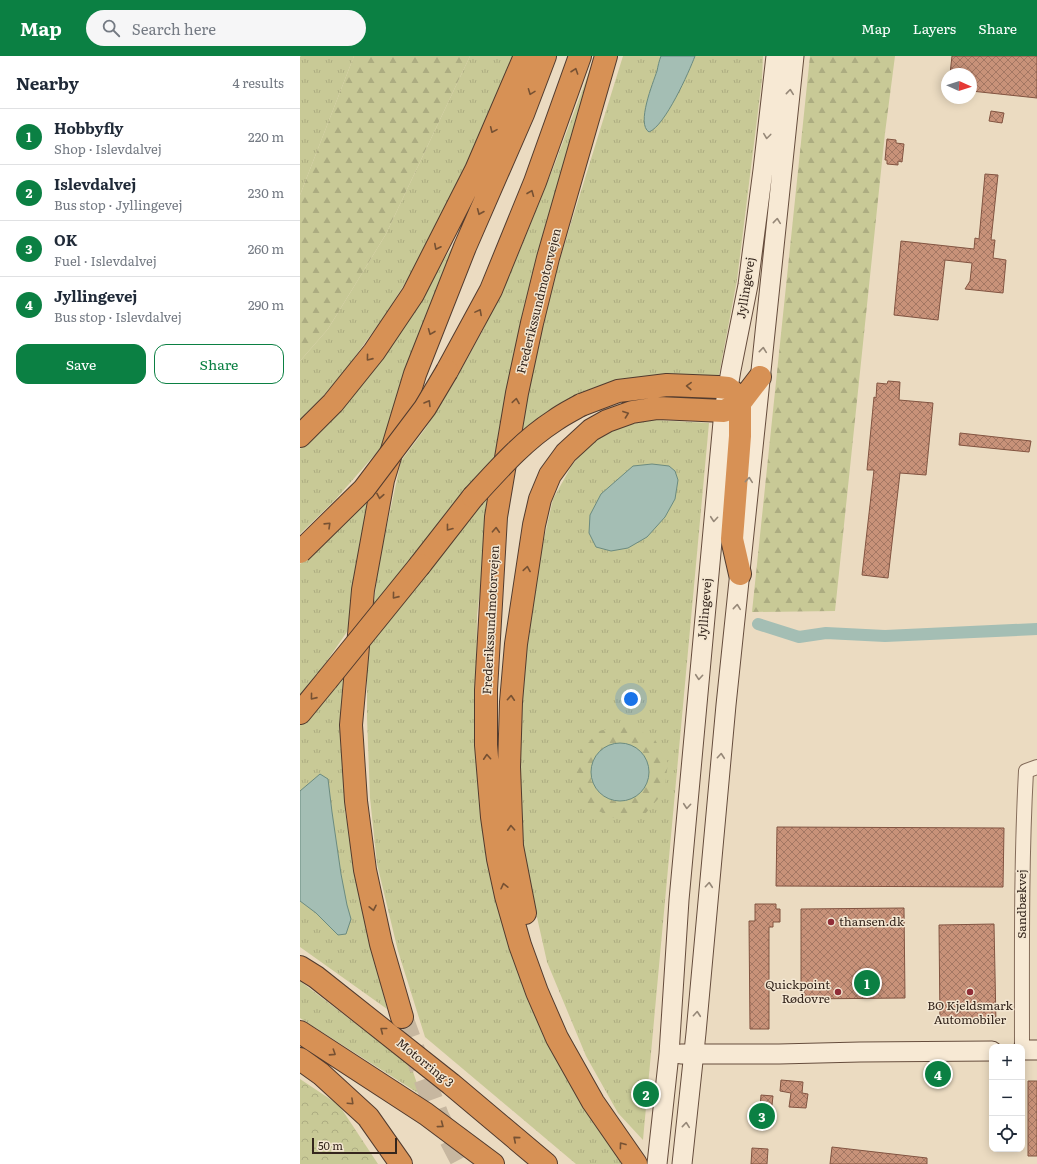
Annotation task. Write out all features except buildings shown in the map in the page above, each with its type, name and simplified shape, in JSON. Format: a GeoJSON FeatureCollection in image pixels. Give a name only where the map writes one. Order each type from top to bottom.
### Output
{"type":"FeatureCollection","features":[{"type":"Feature","properties":{"kind":"highway"},"geometry":{"type":"LineString","coordinates":[[300,436],[333,403],[369,357],[413,294],[476,170],[525,56]]}},
{"type":"Feature","properties":{"kind":"highway"},"geometry":{"type":"LineString","coordinates":[[402,1017],[381,944],[365,870],[356,801],[351,726],[363,590],[383,480],[415,374],[465,247],[523,114],[545,56]]}},
{"type":"Feature","properties":{"kind":"highway"},"geometry":{"type":"LineString","coordinates":[[300,552],[364,489],[425,408],[447,371],[491,290],[535,182],[580,56]]}},
{"type":"Feature","properties":{"kind":"highway","name":"Frederikssundmotorvejen"},"geometry":{"type":"LineString","coordinates":[[606,56],[548,258],[517,393],[496,517],[486,690],[486,745],[492,817],[498,860],[506,896],[520,945],[537,992],[557,1038],[580,1081],[608,1126],[636,1164]]}},
{"type":"Feature","properties":{"kind":"highway"},"geometry":{"type":"LineString","coordinates":[[580,1081],[539,964],[522,905],[512,846],[509,767],[511,702],[516,644],[534,524],[540,499],[550,475],[566,453],[591,430],[607,421],[632,412],[730,400],[760,377]]}},
{"type":"Feature","properties":{"kind":"highway"},"geometry":{"type":"LineString","coordinates":[[300,713],[473,497],[529,440],[554,421],[580,405],[618,392],[667,385],[730,400]]}},
{"type":"Feature","properties":{"kind":"highway"},"geometry":{"type":"LineString","coordinates":[[730,400],[740,436],[732,538],[740,574]]}},
{"type":"Feature","properties":{"kind":"highway","name":"Motorring 3"},"geometry":{"type":"LineString","coordinates":[[300,967],[322,982],[451,1084],[546,1164]]}},
{"type":"Feature","properties":{"kind":"highway"},"geometry":{"type":"LineString","coordinates":[[300,1032],[426,1114],[493,1164]]}},
{"type":"Feature","properties":{"kind":"highway"},"geometry":{"type":"LineString","coordinates":[[300,1059],[321,1074],[368,1117],[401,1164]]}},
{"type":"Feature","properties":{"kind":"street","name":"Jyllingevej"},"geometry":{"type":"LineString","coordinates":[[657,1164],[669,1054],[685,829],[730,400],[748,285],[776,56]]}},
{"type":"Feature","properties":{"kind":"street","name":"Jyllingevej"},"geometry":{"type":"LineString","coordinates":[[682,1164],[694,1053],[726,705],[794,56]]}},
{"type":"Feature","properties":{"kind":"street","name":"Sandbækvej"},"geometry":{"type":"LineString","coordinates":[[1022,1044],[1022,888],[1026,770],[1037,767]]}},
{"type":"Feature","properties":{"kind":"street"},"geometry":{"type":"LineString","coordinates":[[685,829],[689,870],[688,942],[682,1017],[682,1043],[686,1050],[694,1053]]}},
{"type":"Feature","properties":{"kind":"street"},"geometry":{"type":"LineString","coordinates":[[1025,1050],[1037,1050]]}},
{"type":"Feature","properties":{"kind":"street"},"geometry":{"type":"LineString","coordinates":[[669,1054],[989,1051]]}},
{"type":"Feature","properties":{"kind":"green space"},"geometry":{"type":"Polygon","coordinates":[[[354,56],[300,195],[300,57],[354,56]]]}},
{"type":"Feature","properties":{"kind":"green space"},"geometry":{"type":"Polygon","coordinates":[[[354,56],[470,56],[386,234],[328,329],[300,361],[300,195],[354,56]]]}},
{"type":"Feature","properties":{"kind":"green space"},"geometry":{"type":"Polygon","coordinates":[[[470,56],[518,56],[426,250],[385,315],[341,376],[300,422],[300,361],[328,329],[386,234],[470,56]]]}},
{"type":"Feature","properties":{"kind":"green space"},"geometry":{"type":"Polygon","coordinates":[[[595,56],[597,56],[544,230],[523,311],[494,459],[373,609],[379,562],[401,461],[425,429],[455,381],[498,299],[518,255],[554,166],[595,56]]]}},
{"type":"Feature","properties":{"kind":"green space"},"geometry":{"type":"Polygon","coordinates":[[[623,56],[763,56],[762,79],[737,280],[719,375],[662,376],[521,433],[545,307],[623,56]]]}},
{"type":"Feature","properties":{"kind":"green space"},"geometry":{"type":"Polygon","coordinates":[[[810,56],[895,56],[885,133],[835,611],[752,612],[810,56]]]}},
{"type":"Feature","properties":{"kind":"green space"},"geometry":{"type":"Polygon","coordinates":[[[453,246],[406,367],[385,443],[335,500],[300,534],[300,449],[345,404],[453,246]]]}},
{"type":"Feature","properties":{"kind":"green space"},"geometry":{"type":"Polygon","coordinates":[[[638,419],[709,423],[643,1140],[618,1113],[586,1056],[547,962],[522,850],[517,760],[522,667],[538,565],[553,499],[572,465],[597,436],[638,419]]]}},
{"type":"Feature","properties":{"kind":"green space"},"geometry":{"type":"Polygon","coordinates":[[[492,490],[477,615],[476,727],[490,871],[625,1164],[576,1164],[425,1037],[398,951],[377,864],[370,798],[367,718],[367,642],[492,490]]]}},
{"type":"Feature","properties":{"kind":"green space"},"geometry":{"type":"Polygon","coordinates":[[[373,491],[353,623],[318,674],[300,696],[300,564],[307,559],[373,491]]]}},
{"type":"Feature","properties":{"kind":"green space"},"geometry":{"type":"Polygon","coordinates":[[[346,669],[345,811],[364,916],[387,1009],[300,947],[300,725],[346,669]]]}},
{"type":"Feature","properties":{"kind":"green space"},"geometry":{"type":"Polygon","coordinates":[[[627,725],[654,738],[668,763],[664,792],[645,814],[616,819],[590,807],[575,782],[579,753],[599,731],[627,725]],[[598,752],[591,765],[591,781],[613,801],[628,801],[641,793],[598,752]]]}},
{"type":"Feature","properties":{"kind":"green space"},"geometry":{"type":"Polygon","coordinates":[[[300,981],[411,1066],[421,1095],[300,1018],[300,981]]]}},
{"type":"Feature","properties":{"kind":"green space"},"geometry":{"type":"Polygon","coordinates":[[[300,1079],[339,1105],[378,1164],[300,1164],[300,1079]]]}},
{"type":"Feature","properties":{"kind":"shaded area"},"geometry":{"type":"Polygon","coordinates":[[[661,56],[695,56],[688,74],[669,110],[655,128],[649,132],[645,128],[645,112],[649,93],[661,56]]]}},
{"type":"Feature","properties":{"kind":"shaded area"},"geometry":{"type":"Polygon","coordinates":[[[652,464],[669,466],[675,471],[678,480],[675,499],[665,517],[647,537],[628,548],[611,551],[596,547],[589,533],[590,515],[601,494],[633,466],[652,464]]]}},
{"type":"Feature","properties":{"kind":"shaded area"},"geometry":{"type":"Polygon","coordinates":[[[620,743],[631,745],[644,756],[647,761],[649,772],[647,783],[636,796],[631,799],[620,801],[609,799],[596,788],[593,783],[591,772],[593,761],[604,748],[609,745],[620,743]]]}},
{"type":"Feature","properties":{"kind":"shaded area"},"geometry":{"type":"Polygon","coordinates":[[[320,774],[328,779],[341,874],[351,919],[346,934],[338,935],[316,913],[300,901],[300,791],[320,774]]]}},
{"type":"Feature","properties":{"kind":"waterway"},"geometry":{"type":"LineString","coordinates":[[758,624],[799,637],[826,633],[885,636],[1037,629]]}},
{"type":"Feature","properties":{"kind":"tunnel"},"geometry":{"type":"LineString","coordinates":[[402,1017],[438,1116],[463,1164]]}},
{"type":"Feature","properties":{"kind":"place","name":"thansen.dk"},"geometry":{"type":"Point","coordinates":[831,922]}},
{"type":"Feature","properties":{"kind":"place","name":"Hobbyfly"},"geometry":{"type":"Point","coordinates":[867,983]}},
{"type":"Feature","properties":{"kind":"place","name":"Quickpoint Rødovre"},"geometry":{"type":"Point","coordinates":[838,992]}},
{"type":"Feature","properties":{"kind":"place","name":"BO Kjeldsmark Automobiler"},"geometry":{"type":"Point","coordinates":[970,992]}},
{"type":"Feature","properties":{"kind":"place","name":"Jyllingevej"},"geometry":{"type":"Point","coordinates":[938,1074]}},
{"type":"Feature","properties":{"kind":"place","name":"Islevdalvej"},"geometry":{"type":"Point","coordinates":[646,1094]}},
{"type":"Feature","properties":{"kind":"place","name":"OK"},"geometry":{"type":"Point","coordinates":[762,1116]}}]}
